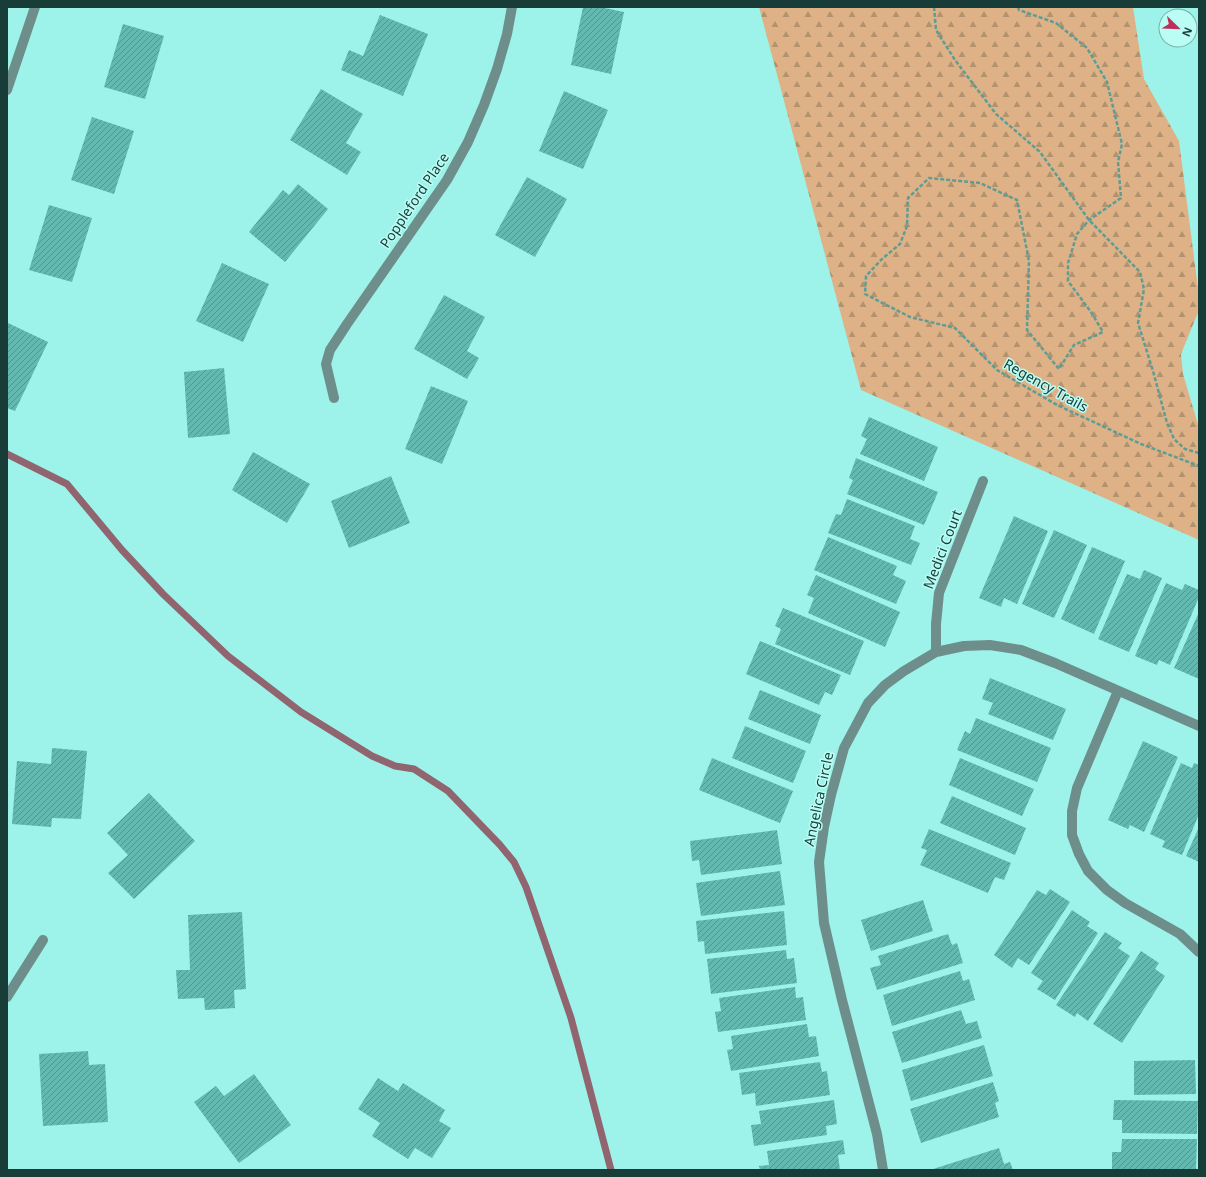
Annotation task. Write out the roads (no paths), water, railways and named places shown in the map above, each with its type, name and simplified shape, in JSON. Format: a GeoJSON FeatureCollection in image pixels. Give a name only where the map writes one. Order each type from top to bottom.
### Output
{"type":"FeatureCollection","features":[{"type":"Feature","properties":{"kind":"street"},"geometry":{"type":"LineString","coordinates":[[7,90],[35,7]]}},
{"type":"Feature","properties":{"kind":"street","name":"Poppleford Place"},"geometry":{"type":"LineString","coordinates":[[334,398],[326,364],[330,350],[447,180],[468,142],[484,105],[497,69],[507,34],[512,7]]}},
{"type":"Feature","properties":{"kind":"street","name":"Medici Court"},"geometry":{"type":"LineString","coordinates":[[936,652],[936,624],[939,594],[983,482]]}},
{"type":"Feature","properties":{"kind":"street","name":"Angelica Circle"},"geometry":{"type":"LineString","coordinates":[[883,1170],[877,1134],[842,1000],[824,923],[819,862],[829,801],[844,748],[868,703],[885,684],[936,652],[964,646],[990,645],[1020,650],[1055,663],[1199,726]]}},
{"type":"Feature","properties":{"kind":"street"},"geometry":{"type":"LineString","coordinates":[[1118,691],[1077,788],[1072,811],[1072,835],[1079,854],[1088,871],[1107,890],[1125,904],[1180,934],[1199,952]]}},
{"type":"Feature","properties":{"kind":"street"},"geometry":{"type":"LineString","coordinates":[[7,997],[43,940]]}},
{"type":"Feature","properties":{"kind":"waterway"},"geometry":{"type":"LineString","coordinates":[[7,454],[67,484],[122,550],[163,594],[228,656],[301,712],[372,756],[395,766],[414,769],[448,791],[500,845],[514,862],[526,887],[571,1018],[611,1170]]}}]}
